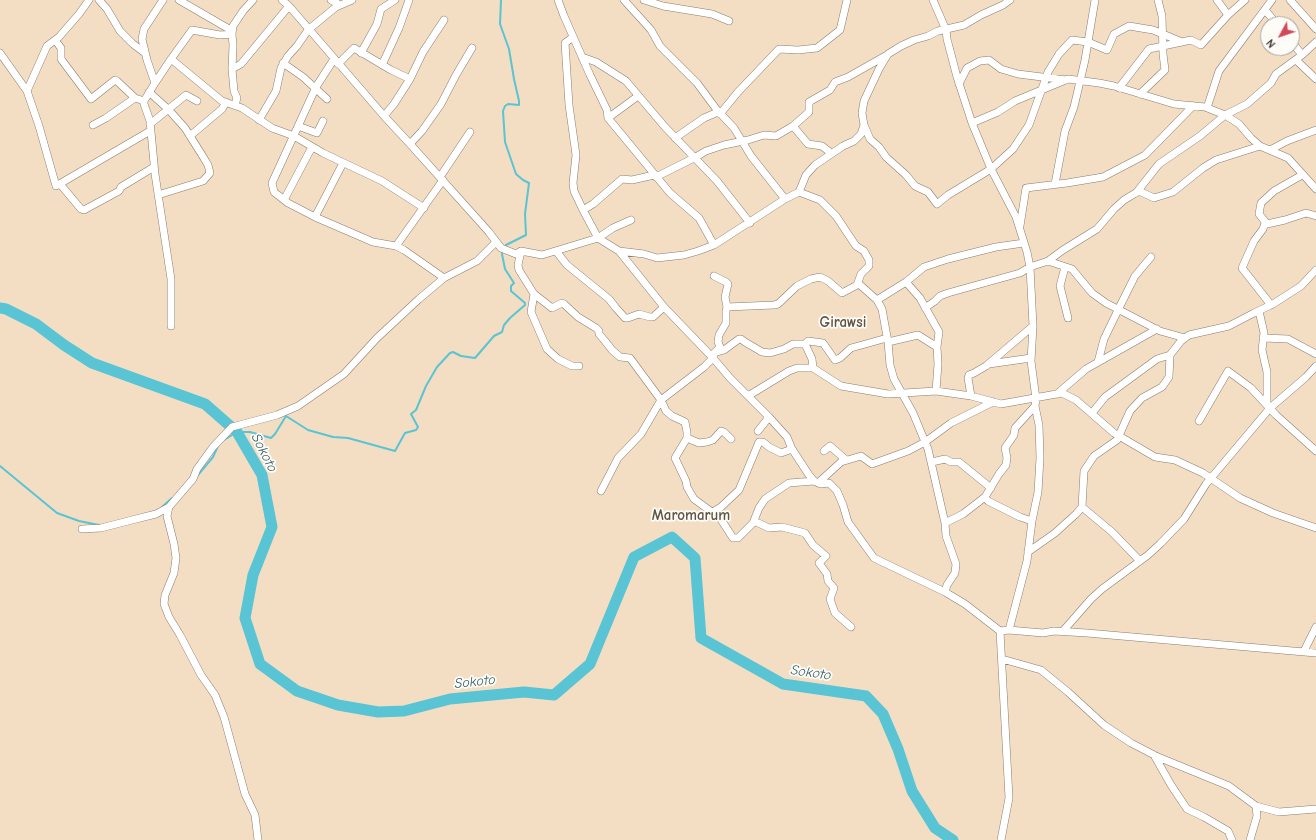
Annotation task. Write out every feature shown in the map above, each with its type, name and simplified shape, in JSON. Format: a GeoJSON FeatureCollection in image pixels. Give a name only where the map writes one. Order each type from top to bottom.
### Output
{"type":"FeatureCollection","features":[{"type":"Feature","properties":{"kind":"street"},"geometry":{"type":"LineString","coordinates":[[26,91],[48,46],[80,14],[89,0]]}},
{"type":"Feature","properties":{"kind":"street"},"geometry":{"type":"LineString","coordinates":[[99,0],[107,9],[120,31],[145,53]]}},
{"type":"Feature","properties":{"kind":"street"},"geometry":{"type":"LineString","coordinates":[[133,44],[142,33],[163,0]]}},
{"type":"Feature","properties":{"kind":"street"},"geometry":{"type":"LineString","coordinates":[[178,0],[224,25],[232,34]]}},
{"type":"Feature","properties":{"kind":"street"},"geometry":{"type":"LineString","coordinates":[[235,104],[237,98],[234,91],[232,69],[234,46],[232,34],[233,26],[243,10],[253,0]]}},
{"type":"Feature","properties":{"kind":"street"},"geometry":{"type":"LineString","coordinates":[[260,120],[276,91],[281,68],[288,56],[308,30],[335,3],[352,0]]}},
{"type":"Feature","properties":{"kind":"street"},"geometry":{"type":"LineString","coordinates":[[362,53],[377,24],[381,9],[395,0]]}},
{"type":"Feature","properties":{"kind":"street"},"geometry":{"type":"LineString","coordinates":[[382,65],[400,28],[409,0]]}},
{"type":"Feature","properties":{"kind":"street"},"geometry":{"type":"LineString","coordinates":[[558,0],[582,57],[608,110],[608,118],[670,193],[699,218],[714,245]]}},
{"type":"Feature","properties":{"kind":"street"},"geometry":{"type":"LineString","coordinates":[[624,0],[651,30],[660,46],[697,82],[719,113],[734,128],[751,156],[785,199]]}},
{"type":"Feature","properties":{"kind":"street"},"geometry":{"type":"LineString","coordinates":[[644,0],[670,3],[712,14],[729,21]]}},
{"type":"Feature","properties":{"kind":"street"},"geometry":{"type":"LineString","coordinates":[[675,138],[704,118],[719,113],[779,49],[798,50],[817,48],[840,30],[847,3],[841,0]]}},
{"type":"Feature","properties":{"kind":"street"},"geometry":{"type":"LineString","coordinates":[[933,0],[946,30],[959,84],[972,123],[991,169],[1016,217],[1030,267],[1033,326],[1031,358],[1036,399],[1035,406],[1039,425],[1040,458],[1038,492],[1028,552],[1009,630]]}},
{"type":"Feature","properties":{"kind":"street"},"geometry":{"type":"LineString","coordinates":[[583,210],[593,204],[622,179],[632,180],[655,176],[706,151],[724,145],[764,135],[776,136],[793,126],[809,112],[809,102],[830,90],[835,82],[848,77],[901,46],[914,40],[964,25],[981,14],[1003,5],[1010,0]]}},
{"type":"Feature","properties":{"kind":"street"},"geometry":{"type":"LineString","coordinates":[[1055,184],[1065,131],[1074,107],[1088,42],[1095,0]]}},
{"type":"Feature","properties":{"kind":"street"},"geometry":{"type":"LineString","coordinates":[[1140,94],[1165,70],[1162,16],[1158,0]]}},
{"type":"Feature","properties":{"kind":"street"},"geometry":{"type":"LineString","coordinates":[[1217,0],[1228,15]]}},
{"type":"Feature","properties":{"kind":"street"},"geometry":{"type":"LineString","coordinates":[[1119,88],[1149,49],[1191,40],[1201,45],[1228,15],[1245,0]]}},
{"type":"Feature","properties":{"kind":"street"},"geometry":{"type":"LineString","coordinates":[[1207,108],[1219,71],[1272,0]]}},
{"type":"Feature","properties":{"kind":"street"},"geometry":{"type":"LineString","coordinates":[[1290,0],[1316,29]]}},
{"type":"Feature","properties":{"kind":"street"},"geometry":{"type":"LineString","coordinates":[[232,69],[241,64],[285,2],[336,62],[488,231],[501,248],[516,254],[520,251],[542,255],[598,238],[613,228],[631,220]]}},
{"type":"Feature","properties":{"kind":"street"},"geometry":{"type":"LineString","coordinates":[[1265,10],[1270,16]]}},
{"type":"Feature","properties":{"kind":"street"},"geometry":{"type":"LineString","coordinates":[[384,116],[394,104],[410,79],[423,52],[444,20]]}},
{"type":"Feature","properties":{"kind":"street"},"geometry":{"type":"LineString","coordinates":[[888,54],[864,100],[862,112],[864,125],[870,138],[886,157],[906,175],[915,186],[928,192],[938,204],[948,195],[991,169],[1013,149],[1029,125],[1046,77],[1059,54],[1072,40],[1088,42],[1106,50],[1114,34],[1129,26],[1153,30],[1182,42]]}},
{"type":"Feature","properties":{"kind":"street"},"geometry":{"type":"LineString","coordinates":[[171,326],[172,279],[158,195],[150,128],[144,101],[192,30],[220,35],[232,34]]}},
{"type":"Feature","properties":{"kind":"street"},"geometry":{"type":"LineString","coordinates":[[142,33],[145,53],[155,83]]}},
{"type":"Feature","properties":{"kind":"street"},"geometry":{"type":"LineString","coordinates":[[573,37],[565,43],[569,105],[576,155],[573,183],[574,191],[598,238],[618,250],[664,306],[713,356],[730,378],[787,437],[792,449],[809,475],[816,482]]}},
{"type":"Feature","properties":{"kind":"street"},"geometry":{"type":"LineString","coordinates":[[55,40],[61,48],[61,59],[91,99],[115,80],[135,98],[144,101]]}},
{"type":"Feature","properties":{"kind":"street"},"geometry":{"type":"LineString","coordinates":[[1136,193],[1159,164],[1200,136],[1225,115],[1247,104],[1271,83],[1276,74],[1296,60],[1316,42]]}},
{"type":"Feature","properties":{"kind":"street"},"geometry":{"type":"LineString","coordinates":[[410,79],[382,65],[354,48],[336,62],[316,88],[272,183],[274,192],[284,200],[315,217],[373,242],[396,246],[444,278]]}},
{"type":"Feature","properties":{"kind":"street"},"geometry":{"type":"LineString","coordinates":[[410,144],[422,131],[441,104],[472,48]]}},
{"type":"Feature","properties":{"kind":"street"},"geometry":{"type":"LineString","coordinates":[[0,52],[26,91],[39,126],[56,186],[150,128],[168,109],[186,95],[197,101]]}},
{"type":"Feature","properties":{"kind":"street"},"geometry":{"type":"LineString","coordinates":[[582,57],[596,62],[626,82],[675,138],[717,181],[750,222]]}},
{"type":"Feature","properties":{"kind":"street"},"geometry":{"type":"LineString","coordinates":[[171,59],[222,101],[235,104],[272,128],[294,136],[312,147],[382,181],[424,208]]}},
{"type":"Feature","properties":{"kind":"street"},"geometry":{"type":"LineString","coordinates":[[959,84],[967,68],[980,61],[989,60],[1001,69],[1018,74],[1079,80],[1119,88],[1174,104],[1207,108],[1225,115],[1239,124],[1260,146],[1288,158],[1316,189]]}},
{"type":"Feature","properties":{"kind":"street"},"geometry":{"type":"LineString","coordinates":[[1296,60],[1316,79]]}},
{"type":"Feature","properties":{"kind":"street"},"geometry":{"type":"LineString","coordinates":[[283,64],[303,77],[327,99]]}},
{"type":"Feature","properties":{"kind":"street"},"geometry":{"type":"LineString","coordinates":[[972,123],[998,112],[1015,101],[1067,80]]}},
{"type":"Feature","properties":{"kind":"street"},"geometry":{"type":"LineString","coordinates":[[149,92],[168,109],[190,136],[208,165],[210,172],[203,181],[158,195]]}},
{"type":"Feature","properties":{"kind":"street"},"geometry":{"type":"LineString","coordinates":[[608,118],[638,96]]}},
{"type":"Feature","properties":{"kind":"street"},"geometry":{"type":"LineString","coordinates":[[93,125],[135,98]]}},
{"type":"Feature","properties":{"kind":"street"},"geometry":{"type":"LineString","coordinates":[[190,136],[222,109],[226,102]]}},
{"type":"Feature","properties":{"kind":"street"},"geometry":{"type":"LineString","coordinates":[[1019,228],[1026,188],[1103,177],[1144,155],[1193,106]]}},
{"type":"Feature","properties":{"kind":"street"},"geometry":{"type":"LineString","coordinates":[[298,126],[317,132],[323,121]]}},
{"type":"Feature","properties":{"kind":"street"},"geometry":{"type":"LineString","coordinates":[[618,250],[644,254],[657,258],[684,255],[714,245],[785,199],[799,192],[806,175],[815,165],[832,153],[854,141],[861,134],[864,125]]}},
{"type":"Feature","properties":{"kind":"street"},"geometry":{"type":"LineString","coordinates":[[793,126],[808,144],[822,146],[832,153]]}},
{"type":"Feature","properties":{"kind":"street"},"geometry":{"type":"LineString","coordinates":[[1270,150],[1286,141],[1316,130]]}},
{"type":"Feature","properties":{"kind":"street"},"geometry":{"type":"LineString","coordinates":[[396,246],[424,208],[470,132]]}},
{"type":"Feature","properties":{"kind":"street"},"geometry":{"type":"LineString","coordinates":[[925,308],[940,296],[948,293],[1020,273],[1030,267],[1048,262],[1063,250],[1097,229],[1114,209],[1124,200],[1139,191],[1154,198],[1173,192],[1203,168],[1216,160],[1260,146]]}},
{"type":"Feature","properties":{"kind":"street"},"geometry":{"type":"LineString","coordinates":[[284,200],[312,147]]}},
{"type":"Feature","properties":{"kind":"street"},"geometry":{"type":"LineString","coordinates":[[315,217],[342,162]]}},
{"type":"Feature","properties":{"kind":"street"},"geometry":{"type":"LineString","coordinates":[[60,184],[81,209],[84,210],[119,191],[121,187],[154,166]]}},
{"type":"Feature","properties":{"kind":"street"},"geometry":{"type":"LineString","coordinates":[[1265,223],[1259,214],[1261,203],[1274,191],[1302,175]]}},
{"type":"Feature","properties":{"kind":"street"},"geometry":{"type":"LineString","coordinates":[[728,307],[778,304],[797,286],[820,276],[842,293],[857,285],[861,274],[869,266],[869,260],[864,251],[856,246],[836,216],[820,200],[799,192]]}},
{"type":"Feature","properties":{"kind":"street"},"geometry":{"type":"LineString","coordinates":[[1265,223],[1267,224],[1285,220],[1306,213],[1316,216]]}},
{"type":"Feature","properties":{"kind":"street"},"geometry":{"type":"LineString","coordinates":[[1265,223],[1263,229],[1254,241],[1242,268],[1271,305]]}},
{"type":"Feature","properties":{"kind":"street"},"geometry":{"type":"LineString","coordinates":[[82,529],[101,528],[156,514],[169,507],[192,479],[197,469],[213,447],[232,427],[277,415],[298,406],[334,382],[344,374],[394,321],[444,278],[477,261],[496,242]]}},
{"type":"Feature","properties":{"kind":"street"},"geometry":{"type":"LineString","coordinates":[[877,300],[906,282],[924,267],[948,259],[996,247],[1024,243]]}},
{"type":"Feature","properties":{"kind":"street"},"geometry":{"type":"LineString","coordinates":[[520,251],[518,265],[519,270],[534,294],[552,308],[562,303],[564,304],[578,317],[596,328],[612,350],[620,357],[630,358],[661,400],[666,410],[672,416],[685,422],[688,432],[687,438],[675,458],[694,499],[711,513],[720,518],[733,538],[738,538],[754,520],[765,499],[789,483],[816,482],[829,484],[837,491],[848,522],[874,558],[945,592],[965,604],[1000,631],[1009,630],[1043,633],[1054,631],[1316,652]]}},
{"type":"Feature","properties":{"kind":"street"},"geometry":{"type":"LineString","coordinates":[[556,251],[567,265],[609,299],[625,318],[639,314],[653,317],[664,306]]}},
{"type":"Feature","properties":{"kind":"street"},"geometry":{"type":"LineString","coordinates":[[1098,362],[1104,339],[1118,309],[1135,276],[1151,257]]}},
{"type":"Feature","properties":{"kind":"street"},"geometry":{"type":"LineString","coordinates":[[1048,262],[1072,270],[1092,293],[1118,309],[1156,329],[1185,338]]}},
{"type":"Feature","properties":{"kind":"street"},"geometry":{"type":"LineString","coordinates":[[1065,267],[1060,286],[1068,318]]}},
{"type":"Feature","properties":{"kind":"street"},"geometry":{"type":"LineString","coordinates":[[1092,414],[1105,397],[1157,359],[1170,355],[1189,335],[1229,326],[1271,305],[1301,286],[1316,270]]}},
{"type":"Feature","properties":{"kind":"street"},"geometry":{"type":"LineString","coordinates":[[601,491],[618,458],[641,434],[661,400],[704,367],[720,347],[718,342],[719,335],[726,322],[726,311],[728,307],[724,297],[728,284],[714,276]]}},
{"type":"Feature","properties":{"kind":"street"},"geometry":{"type":"LineString","coordinates":[[906,282],[920,298],[939,332],[936,347],[938,364],[936,391]]}},
{"type":"Feature","properties":{"kind":"street"},"geometry":{"type":"LineString","coordinates":[[857,285],[859,284],[877,300],[882,309],[888,340],[890,365],[901,393],[913,413],[932,462],[940,506],[945,523],[946,536],[956,564],[955,573],[946,585],[945,592]]}},
{"type":"Feature","properties":{"kind":"street"},"geometry":{"type":"LineString","coordinates":[[534,294],[531,312],[547,349],[558,359],[572,366],[579,366]]}},
{"type":"Feature","properties":{"kind":"street"},"geometry":{"type":"LineString","coordinates":[[1259,310],[1264,333],[1262,350],[1267,372],[1269,407]]}},
{"type":"Feature","properties":{"kind":"street"},"geometry":{"type":"LineString","coordinates":[[971,396],[968,378],[969,375],[989,364],[1033,326]]}},
{"type":"Feature","properties":{"kind":"street"},"geometry":{"type":"LineString","coordinates":[[1057,394],[1086,369],[1156,329]]}},
{"type":"Feature","properties":{"kind":"street"},"geometry":{"type":"LineString","coordinates":[[713,356],[739,339],[742,339],[758,349],[770,353],[784,349],[793,344],[805,344],[808,341],[823,342],[835,360],[840,358],[851,348],[918,335],[936,347]]}},
{"type":"Feature","properties":{"kind":"street"},"geometry":{"type":"LineString","coordinates":[[1263,338],[1288,339],[1316,354]]}},
{"type":"Feature","properties":{"kind":"street"},"geometry":{"type":"LineString","coordinates":[[805,344],[812,359],[813,368]]}},
{"type":"Feature","properties":{"kind":"street"},"geometry":{"type":"LineString","coordinates":[[1028,552],[1055,534],[1082,507],[1084,471],[1094,456],[1117,440],[1130,411],[1142,398],[1162,387],[1169,377],[1170,355]]}},
{"type":"Feature","properties":{"kind":"street"},"geometry":{"type":"LineString","coordinates":[[989,364],[1031,358]]}},
{"type":"Feature","properties":{"kind":"street"},"geometry":{"type":"LineString","coordinates":[[1063,632],[1097,594],[1160,544],[1184,519],[1211,479],[1269,407],[1306,377],[1316,366]]}},
{"type":"Feature","properties":{"kind":"street"},"geometry":{"type":"LineString","coordinates":[[748,396],[789,371],[797,368],[813,368],[841,386],[888,394],[936,391],[971,396],[1001,404],[1036,399],[1062,393],[1076,400],[1119,435],[1154,457],[1175,460],[1203,473],[1240,498],[1273,514],[1316,528]]}},
{"type":"Feature","properties":{"kind":"street"},"geometry":{"type":"LineString","coordinates":[[1199,420],[1228,371],[1251,388],[1316,451]]}},
{"type":"Feature","properties":{"kind":"street"},"geometry":{"type":"LineString","coordinates":[[816,482],[841,462],[846,460],[861,456],[872,464],[908,451],[925,442],[950,423],[992,402]]}},
{"type":"Feature","properties":{"kind":"street"},"geometry":{"type":"LineString","coordinates":[[945,523],[963,514],[985,497],[1006,465],[1007,458],[1005,448],[1014,435],[1015,428],[1035,406]]}},
{"type":"Feature","properties":{"kind":"street"},"geometry":{"type":"LineString","coordinates":[[758,431],[769,417]]}},
{"type":"Feature","properties":{"kind":"street"},"geometry":{"type":"LineString","coordinates":[[687,438],[699,444],[713,440],[721,431],[731,439]]}},
{"type":"Feature","properties":{"kind":"street"},"geometry":{"type":"LineString","coordinates":[[711,513],[721,507],[739,490],[759,442],[763,442],[781,453],[792,449]]}},
{"type":"Feature","properties":{"kind":"street"},"geometry":{"type":"LineString","coordinates":[[824,451],[830,446],[846,460]]}},
{"type":"Feature","properties":{"kind":"street"},"geometry":{"type":"LineString","coordinates":[[932,462],[945,459],[951,462],[959,462],[991,488]]}},
{"type":"Feature","properties":{"kind":"street"},"geometry":{"type":"LineString","coordinates":[[985,497],[988,501],[1020,518],[1032,521]]}},
{"type":"Feature","properties":{"kind":"street"},"geometry":{"type":"LineString","coordinates":[[169,507],[167,516],[176,558],[174,573],[165,595],[164,604],[169,617],[201,675],[215,695],[221,709],[245,794],[255,815],[258,840]]}},
{"type":"Feature","properties":{"kind":"street"},"geometry":{"type":"LineString","coordinates":[[1082,507],[1112,532],[1140,561]]}},
{"type":"Feature","properties":{"kind":"street"},"geometry":{"type":"LineString","coordinates":[[754,520],[769,528],[782,527],[805,533],[813,545],[826,556],[819,563],[827,574],[828,581],[834,588],[830,599],[836,613],[851,627]]}},
{"type":"Feature","properties":{"kind":"street"},"geometry":{"type":"LineString","coordinates":[[1304,651],[1316,627]]}},
{"type":"Feature","properties":{"kind":"street"},"geometry":{"type":"LineString","coordinates":[[1000,631],[1009,798],[1001,840]]}},
{"type":"Feature","properties":{"kind":"street"},"geometry":{"type":"LineString","coordinates":[[1002,659],[1041,670],[1104,725],[1131,743],[1154,755],[1229,786],[1256,806],[1279,812],[1316,809]]}},
{"type":"Feature","properties":{"kind":"street"},"geometry":{"type":"LineString","coordinates":[[1154,755],[1187,809],[1228,831],[1232,840]]}},
{"type":"Feature","properties":{"kind":"street"},"geometry":{"type":"LineString","coordinates":[[1250,840],[1257,816],[1256,806]]}},
{"type":"Feature","properties":{"kind":"waterway"},"geometry":{"type":"LineString","coordinates":[[501,0],[500,24],[509,49],[519,101],[519,105],[508,104],[505,106],[503,111],[505,142],[516,174],[529,183],[525,214],[526,235],[506,245],[505,247]]}},
{"type":"Feature","properties":{"kind":"waterway"},"geometry":{"type":"LineString","coordinates":[[224,440],[237,432],[250,432],[271,438],[286,416],[308,430],[333,437],[348,438],[395,451],[405,433],[416,430],[418,427],[411,414],[416,410],[426,386],[437,367],[450,353],[453,352],[461,356],[475,358],[494,336],[502,332],[504,325],[510,318],[525,305],[525,303],[511,291],[511,286],[514,283],[505,269],[502,254],[503,251]]}},
{"type":"Feature","properties":{"kind":"waterway","name":"Sokoto"},"geometry":{"type":"LineString","coordinates":[[0,308],[6,309],[36,324],[64,345],[92,363],[205,404],[237,432],[262,475],[272,527],[253,575],[245,618],[260,664],[297,691],[338,705],[378,712],[404,711],[450,699],[524,692],[554,695],[590,664],[634,557],[672,537],[695,558],[701,638],[783,684],[866,696],[883,714],[898,749],[912,791],[935,828],[953,840]]}},
{"type":"Feature","properties":{"kind":"waterway"},"geometry":{"type":"LineString","coordinates":[[198,475],[213,457],[218,446]]}},
{"type":"Feature","properties":{"kind":"waterway"},"geometry":{"type":"LineString","coordinates":[[0,466],[57,513],[79,521],[99,525]]}},
{"type":"Feature","properties":{"kind":"waterway"},"geometry":{"type":"LineString","coordinates":[[162,507],[172,498]]}},
{"type":"Feature","properties":{"kind":"district","name":"Girawsi"},"geometry":{"type":"Point","coordinates":[843,323]}},
{"type":"Feature","properties":{"kind":"district","name":"Maromarum"},"geometry":{"type":"Point","coordinates":[691,516]}}]}
